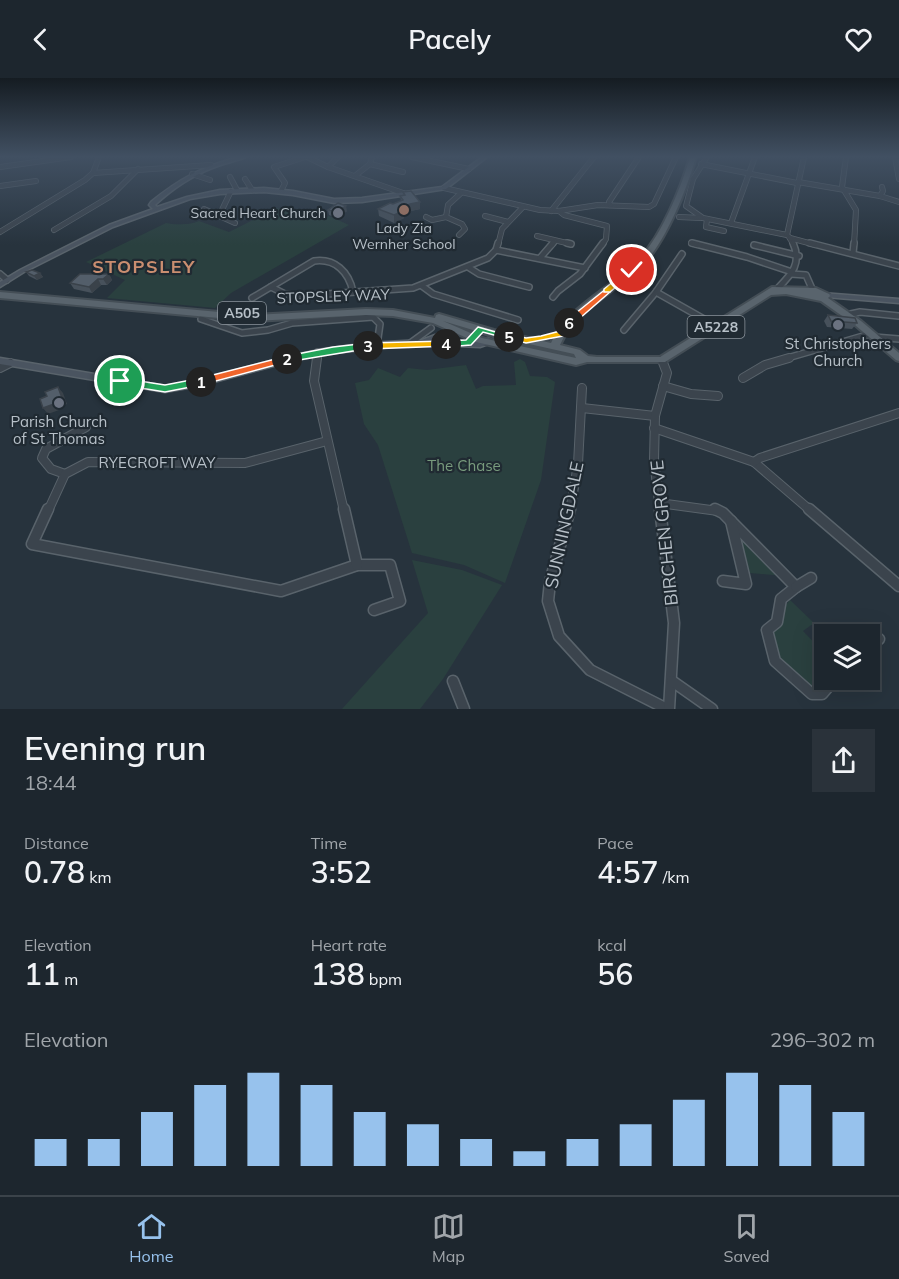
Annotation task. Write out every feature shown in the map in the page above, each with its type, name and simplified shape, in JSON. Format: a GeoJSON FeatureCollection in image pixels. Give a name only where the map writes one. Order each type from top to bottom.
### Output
{"type":"FeatureCollection","features":[{"type":"Feature","properties":{"kind":"main road"},"geometry":{"type":"LineString","coordinates":[[558,352],[568,340],[563,333],[575,316],[619,283],[649,251],[682,186]]}},
{"type":"Feature","properties":{"kind":"main road","name":"STOPSLEY WAY"},"geometry":{"type":"LineString","coordinates":[[1,284],[252,318],[366,312],[393,313],[426,319],[451,328],[470,340],[558,352]]}},
{"type":"Feature","properties":{"kind":"main road","name":"STOPSLEY WAY"},"geometry":{"type":"LineString","coordinates":[[1,284],[9,291],[256,314],[364,308],[396,309],[419,312],[558,352]]}},
{"type":"Feature","properties":{"kind":"main road"},"geometry":{"type":"LineString","coordinates":[[774,291],[797,288],[817,295],[846,315],[899,358]]}},
{"type":"Feature","properties":{"kind":"main road"},"geometry":{"type":"LineString","coordinates":[[774,291],[817,295]]}},
{"type":"Feature","properties":{"kind":"main road","name":"A5228"},"geometry":{"type":"LineString","coordinates":[[662,360],[774,291]]}},
{"type":"Feature","properties":{"kind":"main road","name":"A505"},"geometry":{"type":"LineString","coordinates":[[526,341],[563,333]]}},
{"type":"Feature","properties":{"kind":"main road"},"geometry":{"type":"LineString","coordinates":[[558,352],[576,362],[586,359],[662,360]]}},
{"type":"Feature","properties":{"kind":"main road"},"geometry":{"type":"LineString","coordinates":[[558,352],[577,352],[586,359]]}},
{"type":"Feature","properties":{"kind":"street"},"geometry":{"type":"LineString","coordinates":[[0,232],[76,186]]}},
{"type":"Feature","properties":{"kind":"street"},"geometry":{"type":"LineString","coordinates":[[54,230],[87,213],[122,186]]}},
{"type":"Feature","properties":{"kind":"street"},"geometry":{"type":"LineString","coordinates":[[155,208],[153,203],[175,186]]}},
{"type":"Feature","properties":{"kind":"street"},"geometry":{"type":"LineString","coordinates":[[219,216],[234,191],[233,186]]}},
{"type":"Feature","properties":{"kind":"street"},"geometry":{"type":"LineString","coordinates":[[250,186],[252,190]]}},
{"type":"Feature","properties":{"kind":"street"},"geometry":{"type":"LineString","coordinates":[[281,191],[283,186]]}},
{"type":"Feature","properties":{"kind":"street"},"geometry":{"type":"LineString","coordinates":[[386,186],[403,193]]}},
{"type":"Feature","properties":{"kind":"street"},"geometry":{"type":"LineString","coordinates":[[551,211],[571,186]]}},
{"type":"Feature","properties":{"kind":"street"},"geometry":{"type":"LineString","coordinates":[[610,205],[609,202],[619,186]]}},
{"type":"Feature","properties":{"kind":"street"},"geometry":{"type":"LineString","coordinates":[[1,284],[111,226],[155,208],[198,195],[252,190],[281,191],[343,202],[444,188],[523,207],[559,211],[610,205],[649,207],[654,204],[662,186]]}},
{"type":"Feature","properties":{"kind":"street"},"geometry":{"type":"LineString","coordinates":[[690,186],[684,204],[705,218],[706,227],[724,231]]}},
{"type":"Feature","properties":{"kind":"street"},"geometry":{"type":"LineString","coordinates":[[731,223],[744,186]]}},
{"type":"Feature","properties":{"kind":"street"},"geometry":{"type":"LineString","coordinates":[[774,291],[792,273],[799,256],[798,250],[786,232],[797,186]]}},
{"type":"Feature","properties":{"kind":"street"},"geometry":{"type":"LineString","coordinates":[[823,186],[880,196],[899,202]]}},
{"type":"Feature","properties":{"kind":"street"},"geometry":{"type":"LineString","coordinates":[[843,186],[843,190],[856,210],[853,253]]}},
{"type":"Feature","properties":{"kind":"street"},"geometry":{"type":"LineString","coordinates":[[880,196],[882,187]]}},
{"type":"Feature","properties":{"kind":"street"},"geometry":{"type":"LineString","coordinates":[[446,217],[448,205],[461,193]]}},
{"type":"Feature","properties":{"kind":"street"},"geometry":{"type":"LineString","coordinates":[[271,287],[291,296],[422,286],[488,258],[496,250],[502,229],[523,207]]}},
{"type":"Feature","properties":{"kind":"street"},"geometry":{"type":"LineString","coordinates":[[204,209],[235,223]]}},
{"type":"Feature","properties":{"kind":"street"},"geometry":{"type":"LineString","coordinates":[[553,297],[556,290],[573,281],[585,268],[606,239],[604,232],[607,226],[564,216],[559,211]]}},
{"type":"Feature","properties":{"kind":"street"},"geometry":{"type":"LineString","coordinates":[[485,216],[508,222]]}},
{"type":"Feature","properties":{"kind":"street"},"geometry":{"type":"LineString","coordinates":[[426,217],[432,220],[446,217],[462,224],[465,229],[459,235]]}},
{"type":"Feature","properties":{"kind":"street"},"geometry":{"type":"LineString","coordinates":[[679,217],[705,218],[731,223],[899,266]]}},
{"type":"Feature","properties":{"kind":"street"},"geometry":{"type":"LineString","coordinates":[[462,224],[470,223]]}},
{"type":"Feature","properties":{"kind":"street"},"geometry":{"type":"LineString","coordinates":[[537,236],[571,244]]}},
{"type":"Feature","properties":{"kind":"street"},"geometry":{"type":"LineString","coordinates":[[540,258],[555,240]]}},
{"type":"Feature","properties":{"kind":"street"},"geometry":{"type":"LineString","coordinates":[[691,243],[747,257],[792,273],[806,275],[817,295],[899,301]]}},
{"type":"Feature","properties":{"kind":"street"},"geometry":{"type":"LineString","coordinates":[[754,245],[799,256]]}},
{"type":"Feature","properties":{"kind":"street"},"geometry":{"type":"LineString","coordinates":[[496,250],[585,268]]}},
{"type":"Feature","properties":{"kind":"street"},"geometry":{"type":"LineString","coordinates":[[624,330],[656,292],[682,254]]}},
{"type":"Feature","properties":{"kind":"street"},"geometry":{"type":"LineString","coordinates":[[252,298],[314,261],[322,259],[329,260],[350,277],[353,291]]}},
{"type":"Feature","properties":{"kind":"street"},"geometry":{"type":"LineString","coordinates":[[468,267],[480,274],[529,287]]}},
{"type":"Feature","properties":{"kind":"street"},"geometry":{"type":"LineString","coordinates":[[787,280],[797,288]]}},
{"type":"Feature","properties":{"kind":"street"},"geometry":{"type":"LineString","coordinates":[[422,286],[433,294],[518,320]]}},
{"type":"Feature","properties":{"kind":"street"},"geometry":{"type":"LineString","coordinates":[[656,292],[718,327]]}},
{"type":"Feature","properties":{"kind":"street"},"geometry":{"type":"LineString","coordinates":[[846,315],[860,312],[899,316]]}},
{"type":"Feature","properties":{"kind":"street","name":"STOPSLEY WAY"},"geometry":{"type":"LineString","coordinates":[[201,319],[242,333],[268,330],[292,323],[373,317],[380,324],[377,345]]}},
{"type":"Feature","properties":{"kind":"street"},"geometry":{"type":"LineString","coordinates":[[409,344],[431,328]]}},
{"type":"Feature","properties":{"kind":"street"},"geometry":{"type":"LineString","coordinates":[[420,344],[446,334],[451,328]]}},
{"type":"Feature","properties":{"kind":"street"},"geometry":{"type":"LineString","coordinates":[[0,361],[165,388],[183,387],[272,362],[318,352],[377,345],[470,340],[481,329]]}},
{"type":"Feature","properties":{"kind":"street"},"geometry":{"type":"LineString","coordinates":[[743,378],[765,365],[872,335],[899,339]]}},
{"type":"Feature","properties":{"kind":"street"},"geometry":{"type":"LineString","coordinates":[[318,352],[314,381],[357,565]]}},
{"type":"Feature","properties":{"kind":"street","name":"BIRCHEN GROVE"},"geometry":{"type":"LineString","coordinates":[[662,360],[667,369],[655,416],[654,460],[674,623],[672,681],[668,709]]}},
{"type":"Feature","properties":{"kind":"street"},"geometry":{"type":"LineString","coordinates":[[0,368],[10,363]]}},
{"type":"Feature","properties":{"kind":"street"},"geometry":{"type":"LineString","coordinates":[[663,386],[691,394],[718,396]]}},
{"type":"Feature","properties":{"kind":"street","name":"SUNNINGDALE"},"geometry":{"type":"LineString","coordinates":[[582,388],[578,464],[548,601],[559,636],[590,670],[668,709]]}},
{"type":"Feature","properties":{"kind":"street"},"geometry":{"type":"LineString","coordinates":[[582,408],[655,416]]}},
{"type":"Feature","properties":{"kind":"street"},"geometry":{"type":"LineString","coordinates":[[754,462],[759,458],[899,413]]}},
{"type":"Feature","properties":{"kind":"street"},"geometry":{"type":"LineString","coordinates":[[86,427],[46,449],[42,458],[51,469],[65,474],[32,544],[281,591],[357,565],[390,565],[399,601],[374,610]]}},
{"type":"Feature","properties":{"kind":"street"},"geometry":{"type":"LineString","coordinates":[[654,428],[754,462],[899,586]]}},
{"type":"Feature","properties":{"kind":"street","name":"RYECROFT WAY"},"geometry":{"type":"LineString","coordinates":[[65,474],[88,462],[245,463],[327,441]]}},
{"type":"Feature","properties":{"kind":"street"},"geometry":{"type":"LineString","coordinates":[[659,503],[715,509],[731,519],[796,586]]}},
{"type":"Feature","properties":{"kind":"street"},"geometry":{"type":"LineString","coordinates":[[723,580],[746,584],[731,519]]}},
{"type":"Feature","properties":{"kind":"street"},"geometry":{"type":"LineString","coordinates":[[810,578],[781,599],[777,621],[767,630],[775,661],[812,694],[822,694],[825,690]]}},
{"type":"Feature","properties":{"kind":"street"},"geometry":{"type":"LineString","coordinates":[[453,681],[464,709]]}},
{"type":"Feature","properties":{"kind":"street"},"geometry":{"type":"LineString","coordinates":[[672,681],[712,709]]}},
{"type":"Feature","properties":{"kind":"green space"},"geometry":{"type":"Polygon","coordinates":[[[277,208],[320,220],[329,216],[349,225],[231,293],[215,308],[107,298],[125,280],[86,262],[166,223],[183,224],[199,221],[229,232],[277,208]]]}},
{"type":"Feature","properties":{"kind":"green space","name":"The Chase"},"geometry":{"type":"Polygon","coordinates":[[[520,359],[525,362],[530,376],[547,377],[555,382],[541,480],[505,583],[464,565],[412,553],[378,445],[364,424],[355,383],[369,380],[378,368],[400,377],[408,368],[427,370],[466,365],[476,389],[483,386],[516,385],[514,362],[520,359]]]}},
{"type":"Feature","properties":{"kind":"green space"},"geometry":{"type":"Polygon","coordinates":[[[740,534],[784,576],[750,573],[740,534]]]}},
{"type":"Feature","properties":{"kind":"green space"},"geometry":{"type":"Polygon","coordinates":[[[412,560],[462,570],[502,585],[443,679],[420,709],[342,709],[428,613],[412,560]]]}},
{"type":"Feature","properties":{"kind":"green space"},"geometry":{"type":"Polygon","coordinates":[[[790,600],[814,623],[803,631],[814,642],[814,690],[810,689],[778,659],[772,631],[782,623],[784,607],[790,600]]]}},
{"type":"Feature","properties":{"kind":"building"},"geometry":{"type":"Polygon","coordinates":[[[411,191],[420,202],[400,209],[404,211],[394,215],[378,209],[403,200],[400,196],[405,195],[403,192],[411,191]]]}},
{"type":"Feature","properties":{"kind":"building"},"geometry":{"type":"Polygon","coordinates":[[[338,203],[346,206],[336,212],[328,210],[338,203]]]}},
{"type":"Feature","properties":{"kind":"building"},"geometry":{"type":"Polygon","coordinates":[[[32,270],[40,273],[34,276],[26,272],[32,270]]]}},
{"type":"Feature","properties":{"kind":"building"},"geometry":{"type":"Polygon","coordinates":[[[80,274],[109,274],[103,279],[98,279],[89,287],[70,283],[80,274]]]}},
{"type":"Feature","properties":{"kind":"building"},"geometry":{"type":"Polygon","coordinates":[[[828,315],[855,318],[857,323],[831,321],[828,315]]]}},
{"type":"Feature","properties":{"kind":"building"},"geometry":{"type":"Polygon","coordinates":[[[58,387],[62,398],[43,408],[40,399],[47,396],[45,392],[58,387]]]}},
{"type":"Feature","properties":{"kind":"place","name":"Lady Zia Wernher School"},"geometry":{"type":"Point","coordinates":[404,210]}},
{"type":"Feature","properties":{"kind":"place","name":"Sacred Heart Church"},"geometry":{"type":"Point","coordinates":[338,213]}},
{"type":"Feature","properties":{"kind":"place","name":"St Christophers Church"},"geometry":{"type":"Point","coordinates":[838,325]}},
{"type":"Feature","properties":{"kind":"place","name":"Parish Church of St Thomas"},"geometry":{"type":"Point","coordinates":[59,403]}},
{"type":"Feature","properties":{"kind":"district","name":"STOPSLEY"},"geometry":{"type":"Point","coordinates":[144,266]}},
{"type":"Feature","properties":{"kind":"route"},"geometry":{"type":"LineString","coordinates":[[120,381],[165,388],[183,387],[272,362],[333,350],[359,346],[468,343],[481,329],[526,341],[541,338],[563,333],[575,316],[619,283],[632,270]]}}]}
